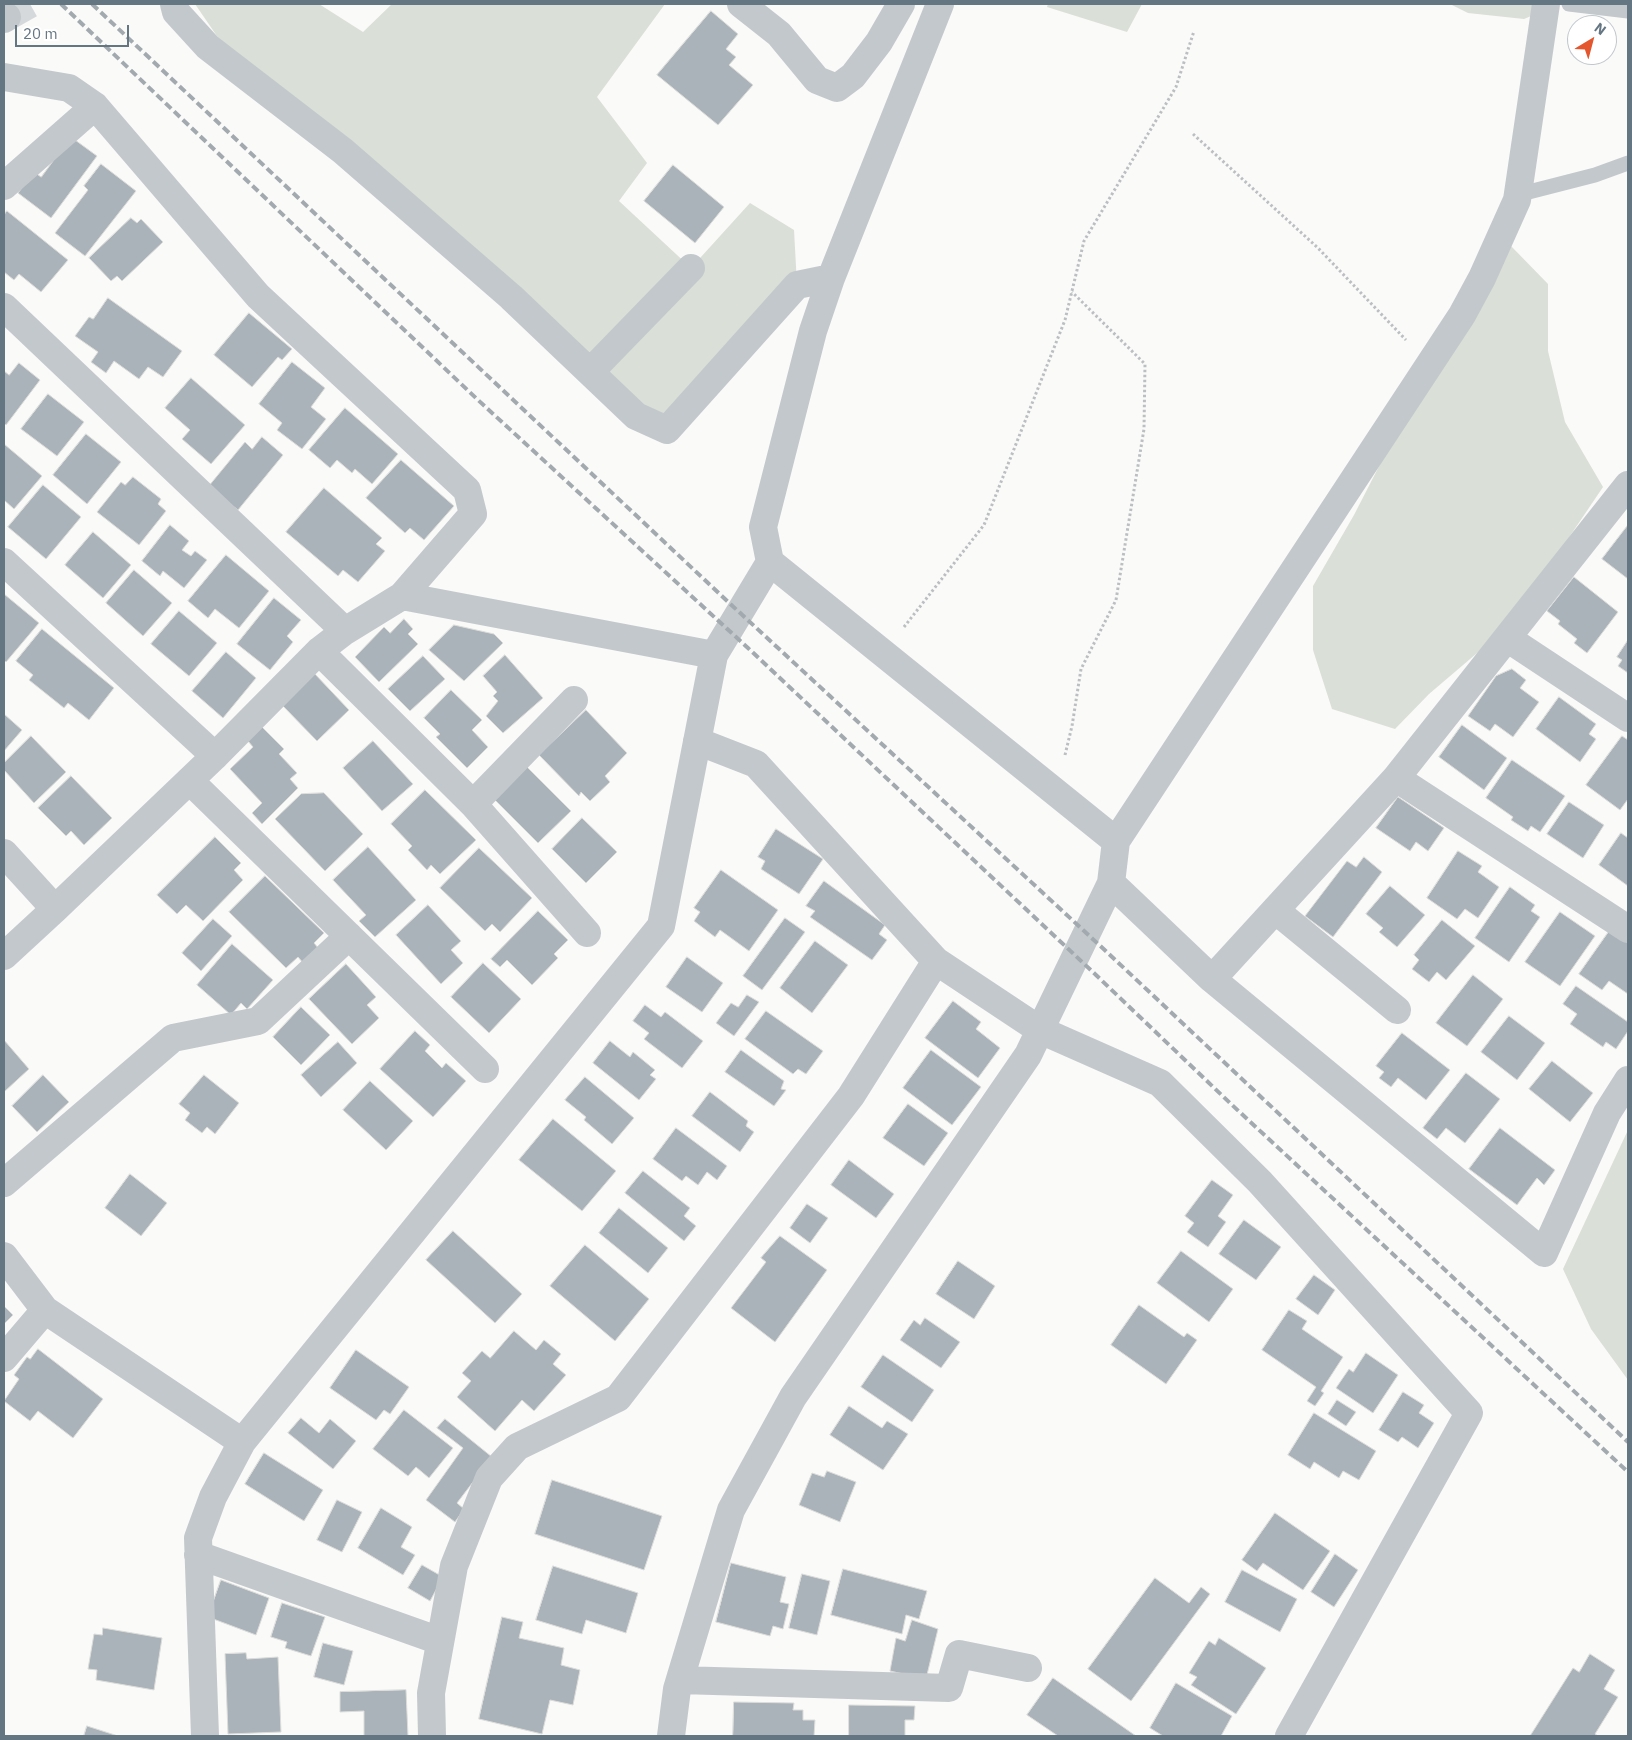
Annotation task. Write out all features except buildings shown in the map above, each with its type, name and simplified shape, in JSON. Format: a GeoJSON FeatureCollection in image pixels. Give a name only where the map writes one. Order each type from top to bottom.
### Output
{"type":"FeatureCollection","features":[{"type":"Feature","properties":{"kind":"street"},"geometry":{"type":"LineString","coordinates":[[174,4],[176,12],[208,47],[343,151],[511,297],[636,416],[668,430],[797,285],[832,278]]}},
{"type":"Feature","properties":{"kind":"street"},"geometry":{"type":"LineString","coordinates":[[741,4],[778,34],[817,80],[837,88],[853,76],[879,42],[901,4]]}},
{"type":"Feature","properties":{"kind":"street"},"geometry":{"type":"LineString","coordinates":[[940,4],[813,331],[763,527],[770,562],[1116,840]]}},
{"type":"Feature","properties":{"kind":"street"},"geometry":{"type":"LineString","coordinates":[[671,1736],[680,1680],[731,1510],[789,1405],[1028,1055],[1110,882],[1116,840],[1431,363],[1462,315],[1482,278],[1517,200],[1546,4]]}},
{"type":"Feature","properties":{"kind":"street"},"geometry":{"type":"LineString","coordinates":[[4,77],[69,88],[96,106],[258,296],[467,490],[473,514],[402,596],[345,631],[319,651],[215,756],[4,956]]}},
{"type":"Feature","properties":{"kind":"street"},"geometry":{"type":"LineString","coordinates":[[4,186],[96,106]]}},
{"type":"Feature","properties":{"kind":"street"},"geometry":{"type":"LineString","coordinates":[[590,372],[691,268]]}},
{"type":"Feature","properties":{"kind":"street"},"geometry":{"type":"LineString","coordinates":[[4,308],[345,631]]}},
{"type":"Feature","properties":{"kind":"street"},"geometry":{"type":"LineString","coordinates":[[1212,979],[1396,778],[1628,485]]}},
{"type":"Feature","properties":{"kind":"street"},"geometry":{"type":"LineString","coordinates":[[4,562],[215,756]]}},
{"type":"Feature","properties":{"kind":"street"},"geometry":{"type":"LineString","coordinates":[[205,1736],[198,1538],[213,1497],[242,1442],[661,926],[714,655],[770,562]]}},
{"type":"Feature","properties":{"kind":"street"},"geometry":{"type":"LineString","coordinates":[[402,596],[714,655]]}},
{"type":"Feature","properties":{"kind":"street"},"geometry":{"type":"LineString","coordinates":[[1508,638],[1628,718]]}},
{"type":"Feature","properties":{"kind":"street"},"geometry":{"type":"LineString","coordinates":[[319,651],[473,804],[587,933]]}},
{"type":"Feature","properties":{"kind":"street"},"geometry":{"type":"LineString","coordinates":[[473,804],[574,700]]}},
{"type":"Feature","properties":{"kind":"street"},"geometry":{"type":"LineString","coordinates":[[697,741],[756,764],[855,870],[936,961],[1040,1030],[1160,1083],[1260,1182],[1469,1413],[1289,1736]]}},
{"type":"Feature","properties":{"kind":"street"},"geometry":{"type":"LineString","coordinates":[[1396,778],[1628,929]]}},
{"type":"Feature","properties":{"kind":"street"},"geometry":{"type":"LineString","coordinates":[[190,780],[485,1069]]}},
{"type":"Feature","properties":{"kind":"street"},"geometry":{"type":"LineString","coordinates":[[4,853],[55,909]]}},
{"type":"Feature","properties":{"kind":"street"},"geometry":{"type":"LineString","coordinates":[[1110,882],[1212,979],[1544,1253],[1607,1113],[1628,1080]]}},
{"type":"Feature","properties":{"kind":"street"},"geometry":{"type":"LineString","coordinates":[[1275,910],[1398,1010]]}},
{"type":"Feature","properties":{"kind":"street"},"geometry":{"type":"LineString","coordinates":[[4,1183],[173,1038],[258,1021],[349,936]]}},
{"type":"Feature","properties":{"kind":"street"},"geometry":{"type":"LineString","coordinates":[[432,1736],[431,1693],[454,1566],[489,1478],[517,1447],[618,1398],[851,1096],[936,961]]}},
{"type":"Feature","properties":{"kind":"street"},"geometry":{"type":"LineString","coordinates":[[4,1256],[45,1310],[242,1442]]}},
{"type":"Feature","properties":{"kind":"street"},"geometry":{"type":"LineString","coordinates":[[4,1358],[45,1310]]}},
{"type":"Feature","properties":{"kind":"street"},"geometry":{"type":"LineString","coordinates":[[198,1555],[440,1641]]}},
{"type":"Feature","properties":{"kind":"street"},"geometry":{"type":"LineString","coordinates":[[680,1680],[949,1688],[959,1654],[1028,1668]]}},
{"type":"Feature","properties":{"kind":"lane"},"geometry":{"type":"LineString","coordinates":[[1568,4],[1628,11]]}},
{"type":"Feature","properties":{"kind":"lane"},"geometry":{"type":"LineString","coordinates":[[1517,195],[1594,175],[1628,163]]}},
{"type":"Feature","properties":{"kind":"path"},"geometry":{"type":"LineString","coordinates":[[884,653],[984,525],[1064,320],[1084,241],[1176,87],[1194,31]]}},
{"type":"Feature","properties":{"kind":"path"},"geometry":{"type":"LineString","coordinates":[[1193,134],[1318,248],[1402,336],[1431,363]]}},
{"type":"Feature","properties":{"kind":"path"},"geometry":{"type":"LineString","coordinates":[[1052,789],[1060,775],[1072,726],[1081,670],[1116,600],[1144,429],[1145,364],[1071,292]]}},
{"type":"Feature","properties":{"kind":"shaded area"},"geometry":{"type":"Polygon","coordinates":[[[195,4],[319,4],[363,32],[392,4],[665,4],[597,97],[647,163],[619,201],[691,268],[750,203],[794,230],[797,285],[658,426],[219,39],[195,4]]]}},
{"type":"Feature","properties":{"kind":"shaded area"},"geometry":{"type":"Polygon","coordinates":[[[1048,4],[1142,4],[1127,32],[1047,7],[1048,4]]]}},
{"type":"Feature","properties":{"kind":"shaded area"},"geometry":{"type":"Polygon","coordinates":[[[1450,4],[1560,4],[1524,19],[1468,13],[1450,4]]]}},
{"type":"Feature","properties":{"kind":"shaded area"},"geometry":{"type":"Polygon","coordinates":[[[1511,246],[1548,284],[1548,351],[1565,422],[1603,487],[1549,567],[1483,648],[1429,694],[1395,729],[1332,709],[1313,650],[1313,586],[1354,515],[1392,441],[1511,246]]]}},
{"type":"Feature","properties":{"kind":"shaded area"},"geometry":{"type":"Polygon","coordinates":[[[1628,1130],[1628,1380],[1591,1329],[1563,1269],[1628,1130]]]}},
{"type":"Feature","properties":{"kind":"tunnel"},"geometry":{"type":"LineString","coordinates":[[7,17],[30,4]]}},
{"type":"Feature","properties":{"kind":"railway"},"geometry":{"type":"LineString","coordinates":[[61,4],[478,400],[748,648],[1231,1104],[1628,1472]]}},
{"type":"Feature","properties":{"kind":"railway"},"geometry":{"type":"LineString","coordinates":[[92,4],[725,599],[1109,954],[1628,1442]]}}]}
